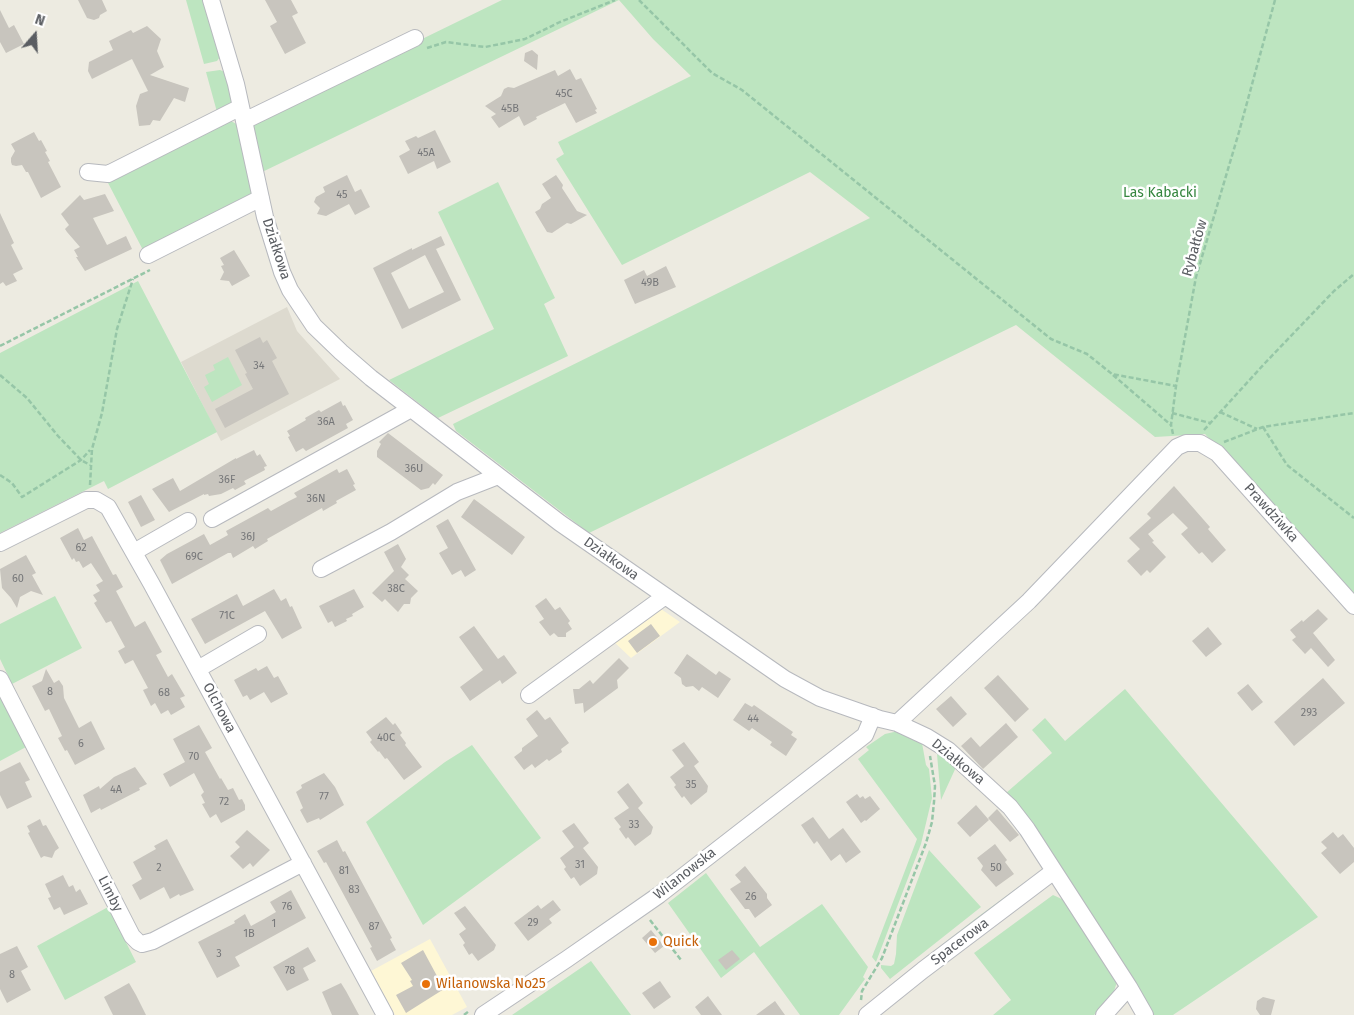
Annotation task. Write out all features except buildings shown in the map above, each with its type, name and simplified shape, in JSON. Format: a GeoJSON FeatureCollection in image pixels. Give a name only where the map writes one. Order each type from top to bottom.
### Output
{"type":"FeatureCollection","features":[{"type":"Feature","properties":{"kind":"street","name":"Działkowa"},"geometry":{"type":"LineString","coordinates":[[210,0],[236,84],[261,198],[282,272],[290,290],[314,326],[363,372],[560,523],[785,679],[820,698],[897,723],[927,737],[948,750],[1010,807],[1027,829],[1129,986],[1145,1015]]}},
{"type":"Feature","properties":{"kind":"street"},"geometry":{"type":"LineString","coordinates":[[88,172],[108,174],[242,114],[417,44]]}},
{"type":"Feature","properties":{"kind":"street"},"geometry":{"type":"LineString","coordinates":[[153,260],[261,198]]}},
{"type":"Feature","properties":{"kind":"street"},"geometry":{"type":"LineString","coordinates":[[212,519],[411,409]]}},
{"type":"Feature","properties":{"kind":"street"},"geometry":{"type":"LineString","coordinates":[[897,723],[1029,601],[1177,447],[1193,442]]}},
{"type":"Feature","properties":{"kind":"street","name":"Prawdziwka"},"geometry":{"type":"LineString","coordinates":[[1193,442],[1210,447],[1217,452],[1354,606]]}},
{"type":"Feature","properties":{"kind":"street"},"geometry":{"type":"LineString","coordinates":[[321,569],[391,532],[456,492],[498,476]]}},
{"type":"Feature","properties":{"kind":"street"},"geometry":{"type":"LineString","coordinates":[[0,543],[91,499]]}},
{"type":"Feature","properties":{"kind":"street","name":"Olchowa"},"geometry":{"type":"LineString","coordinates":[[91,499],[101,502],[108,507],[134,552],[385,1015]]}},
{"type":"Feature","properties":{"kind":"street"},"geometry":{"type":"LineString","coordinates":[[134,552],[188,521]]}},
{"type":"Feature","properties":{"kind":"street"},"geometry":{"type":"LineString","coordinates":[[529,695],[664,596]]}},
{"type":"Feature","properties":{"kind":"street"},"geometry":{"type":"LineString","coordinates":[[198,669],[258,634]]}},
{"type":"Feature","properties":{"kind":"street","name":"Limby"},"geometry":{"type":"LineString","coordinates":[[0,679],[132,936],[138,942],[142,944],[152,942],[303,863]]}},
{"type":"Feature","properties":{"kind":"street","name":"Wilanowska"},"geometry":{"type":"LineString","coordinates":[[482,1015],[659,895],[865,735],[873,716]]}},
{"type":"Feature","properties":{"kind":"street","name":"Spacerowa"},"geometry":{"type":"LineString","coordinates":[[865,1010],[923,970],[1054,871]]}},
{"type":"Feature","properties":{"kind":"street"},"geometry":{"type":"LineString","coordinates":[[1104,1015],[1129,986]]}},
{"type":"Feature","properties":{"kind":"path"},"geometry":{"type":"LineString","coordinates":[[417,44],[446,42],[485,47],[525,39],[560,22],[615,0]]}},
{"type":"Feature","properties":{"kind":"path"},"geometry":{"type":"LineString","coordinates":[[639,0],[712,73],[742,90],[1052,339],[1088,354],[1171,425]]}},
{"type":"Feature","properties":{"kind":"path","name":"Rybałtów"},"geometry":{"type":"LineString","coordinates":[[1177,447],[1171,425],[1172,413],[1196,277],[1239,132],[1275,0]]}},
{"type":"Feature","properties":{"kind":"path"},"geometry":{"type":"LineString","coordinates":[[0,346],[134,278],[153,260]]}},
{"type":"Feature","properties":{"kind":"path"},"geometry":{"type":"LineString","coordinates":[[1193,442],[1320,305],[1354,274]]}},
{"type":"Feature","properties":{"kind":"path"},"geometry":{"type":"LineString","coordinates":[[91,499],[90,466],[92,449],[102,412],[117,329],[134,278]]}},
{"type":"Feature","properties":{"kind":"path"},"geometry":{"type":"LineString","coordinates":[[1112,374],[1176,386]]}},
{"type":"Feature","properties":{"kind":"path"},"geometry":{"type":"LineString","coordinates":[[0,375],[27,398],[58,436],[90,466]]}},
{"type":"Feature","properties":{"kind":"path"},"geometry":{"type":"LineString","coordinates":[[1220,412],[1258,429]]}},
{"type":"Feature","properties":{"kind":"path"},"geometry":{"type":"LineString","coordinates":[[1172,413],[1210,423]]}},
{"type":"Feature","properties":{"kind":"path"},"geometry":{"type":"LineString","coordinates":[[1210,447],[1263,427],[1354,413]]}},
{"type":"Feature","properties":{"kind":"path"},"geometry":{"type":"LineString","coordinates":[[1263,427],[1287,466],[1354,518]]}},
{"type":"Feature","properties":{"kind":"path"},"geometry":{"type":"LineString","coordinates":[[0,475],[12,484],[22,497],[82,460],[92,449]]}},
{"type":"Feature","properties":{"kind":"path"},"geometry":{"type":"LineString","coordinates":[[865,1010],[860,998],[862,991],[882,958],[926,843],[932,822],[935,786],[927,737]]}},
{"type":"Feature","properties":{"kind":"path"},"geometry":{"type":"LineString","coordinates":[[647,917],[681,960]]}},
{"type":"Feature","properties":{"kind":"shaded area"},"geometry":{"type":"Polygon","coordinates":[[[287,307],[297,331],[340,379],[221,441],[181,362],[287,307]]]}},
{"type":"Feature","properties":{"kind":"shaded area"},"geometry":{"type":"Polygon","coordinates":[[[661,609],[680,622],[631,658],[612,640],[653,610],[661,609]]]}},
{"type":"Feature","properties":{"kind":"shaded area"},"geometry":{"type":"Polygon","coordinates":[[[430,939],[467,1007],[452,1015],[395,1015],[371,971],[430,939]]]}},
{"type":"Feature","properties":{"kind":"green space"},"geometry":{"type":"Polygon","coordinates":[[[186,0],[206,0],[220,57],[217,61],[204,64],[186,0]]]}},
{"type":"Feature","properties":{"kind":"green space"},"geometry":{"type":"Polygon","coordinates":[[[502,0],[619,0],[258,174],[252,122],[502,0]]]}},
{"type":"Feature","properties":{"kind":"green space","name":"Las Kabacki"},"geometry":{"type":"Polygon","coordinates":[[[619,0],[1354,0],[1354,601],[1205,434],[1155,437],[1016,325],[589,533],[456,431],[453,424],[870,218],[810,172],[622,265],[556,159],[564,154],[558,142],[691,76],[653,39],[619,0]]]}},
{"type":"Feature","properties":{"kind":"green space"},"geometry":{"type":"Polygon","coordinates":[[[220,70],[225,72],[232,103],[217,112],[206,72],[220,70]]]}},
{"type":"Feature","properties":{"kind":"green space"},"geometry":{"type":"Polygon","coordinates":[[[231,121],[238,125],[253,190],[250,199],[144,252],[107,181],[231,121]]]}},
{"type":"Feature","properties":{"kind":"green space"},"geometry":{"type":"Polygon","coordinates":[[[498,182],[555,298],[544,304],[568,356],[438,418],[389,380],[494,329],[438,212],[498,182]]]}},
{"type":"Feature","properties":{"kind":"green space"},"geometry":{"type":"Polygon","coordinates":[[[138,281],[217,432],[108,489],[104,481],[0,533],[0,353],[138,281]]]}},
{"type":"Feature","properties":{"kind":"green space"},"geometry":{"type":"Polygon","coordinates":[[[228,357],[242,385],[212,402],[204,387],[209,384],[205,375],[215,370],[213,365],[228,357]]]}},
{"type":"Feature","properties":{"kind":"green space"},"geometry":{"type":"Polygon","coordinates":[[[55,596],[82,648],[12,684],[0,659],[0,624],[55,596]]]}},
{"type":"Feature","properties":{"kind":"green space"},"geometry":{"type":"Polygon","coordinates":[[[1125,689],[1318,917],[1173,1015],[1151,1015],[1006,793],[1052,753],[1032,730],[1045,718],[1065,741],[1125,689]]]}},
{"type":"Feature","properties":{"kind":"green space"},"geometry":{"type":"Polygon","coordinates":[[[0,695],[26,747],[0,761],[0,695]]]}},
{"type":"Feature","properties":{"kind":"green space"},"geometry":{"type":"Polygon","coordinates":[[[896,728],[922,743],[926,765],[929,769],[932,798],[921,844],[876,962],[872,957],[917,839],[858,759],[869,750],[866,747],[885,734],[894,732],[896,728]]]}},
{"type":"Feature","properties":{"kind":"green space"},"geometry":{"type":"Polygon","coordinates":[[[472,745],[541,838],[423,925],[366,822],[445,762],[472,745]]]}},
{"type":"Feature","properties":{"kind":"green space"},"geometry":{"type":"Polygon","coordinates":[[[937,754],[957,765],[941,800],[937,754]]]}},
{"type":"Feature","properties":{"kind":"green space"},"geometry":{"type":"Polygon","coordinates":[[[929,850],[981,907],[890,979],[881,968],[881,965],[891,966],[894,964],[897,935],[929,850]]]}},
{"type":"Feature","properties":{"kind":"green space"},"geometry":{"type":"Polygon","coordinates":[[[706,873],[760,947],[822,904],[868,967],[863,977],[865,979],[839,1015],[800,1015],[754,952],[721,978],[668,903],[706,873]]]}},
{"type":"Feature","properties":{"kind":"green space"},"geometry":{"type":"Polygon","coordinates":[[[1028,880],[1031,881],[896,984],[893,983],[975,919],[1028,880]]]}},
{"type":"Feature","properties":{"kind":"green space"},"geometry":{"type":"Polygon","coordinates":[[[1053,895],[1064,900],[1117,982],[1114,991],[1094,1015],[993,1015],[1011,1000],[974,953],[1053,895]]]}},
{"type":"Feature","properties":{"kind":"green space"},"geometry":{"type":"Polygon","coordinates":[[[108,907],[136,962],[65,1000],[37,946],[108,907]]]}},
{"type":"Feature","properties":{"kind":"green space"},"geometry":{"type":"Polygon","coordinates":[[[591,961],[631,1015],[512,1015],[531,1002],[591,961]]]}},
{"type":"Feature","properties":{"kind":"place","name":"Quick"},"geometry":{"type":"Point","coordinates":[653,942]}},
{"type":"Feature","properties":{"kind":"place","name":"Wilanowska No25"},"geometry":{"type":"Point","coordinates":[426,984]}}]}
